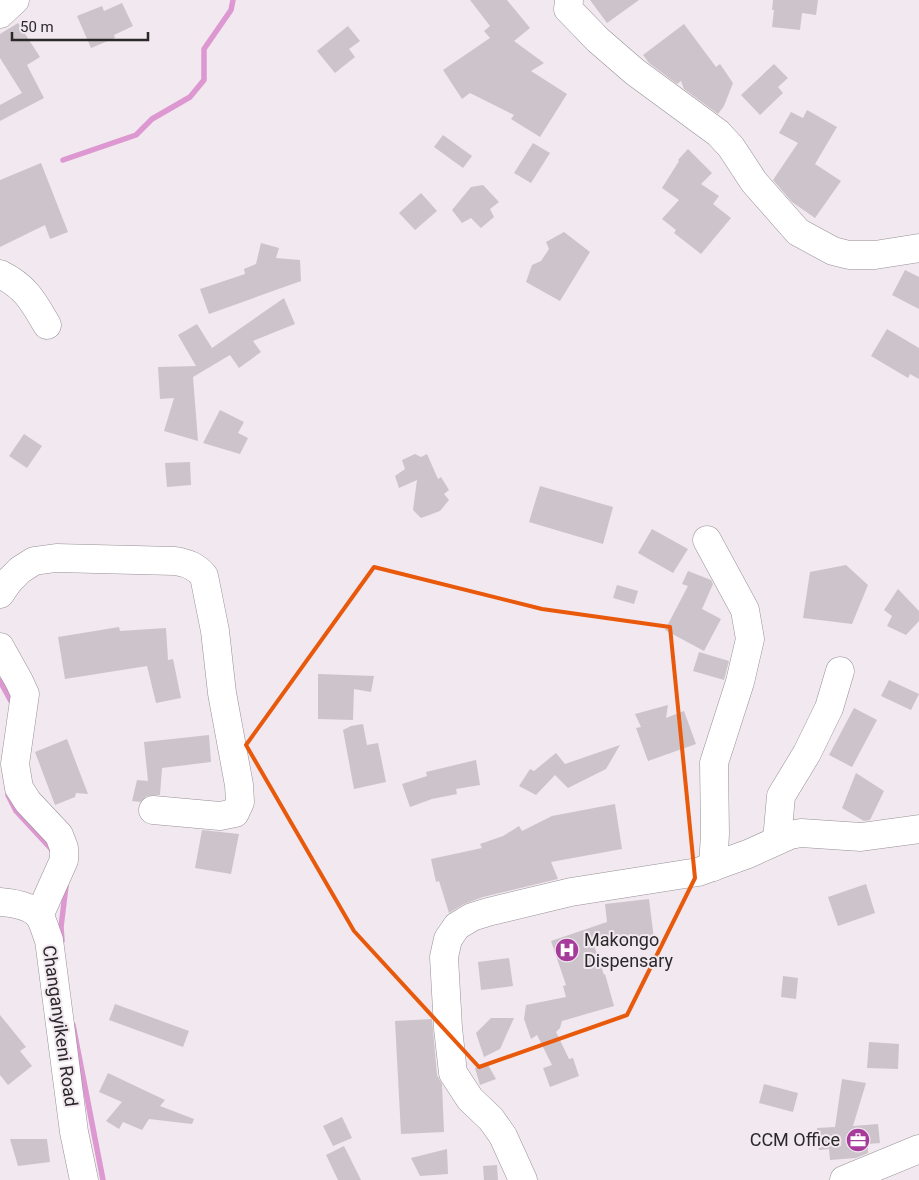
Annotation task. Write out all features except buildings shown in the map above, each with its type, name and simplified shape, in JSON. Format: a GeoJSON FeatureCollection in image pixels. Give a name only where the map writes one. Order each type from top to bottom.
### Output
{"type":"FeatureCollection","features":[{"type":"Feature","properties":{"kind":"street"},"geometry":{"type":"LineString","coordinates":[[0,14],[15,0]]}},
{"type":"Feature","properties":{"kind":"street"},"geometry":{"type":"LineString","coordinates":[[568,0],[568,9],[598,40],[635,72],[718,133],[731,147],[754,182],[798,232],[832,251],[849,254],[875,254],[919,248]]}},
{"type":"Feature","properties":{"kind":"street"},"geometry":{"type":"LineString","coordinates":[[0,274],[22,287],[31,297],[47,325]]}},
{"type":"Feature","properties":{"kind":"street"},"geometry":{"type":"LineString","coordinates":[[707,540],[744,610],[750,639],[740,682],[714,763],[713,867]]}},
{"type":"Feature","properties":{"kind":"street"},"geometry":{"type":"LineString","coordinates":[[0,594],[20,570],[34,561],[56,558],[174,561],[188,564],[199,570],[204,576],[215,631],[222,693],[239,784],[240,802],[235,812],[220,816],[153,810]]}},
{"type":"Feature","properties":{"kind":"street"},"geometry":{"type":"LineString","coordinates":[[0,647],[24,694],[15,764],[19,788],[28,802],[59,835],[64,848],[64,860],[40,916],[14,903],[0,902]]}},
{"type":"Feature","properties":{"kind":"street"},"geometry":{"type":"LineString","coordinates":[[777,840],[781,796],[807,753],[829,708],[840,671]]}},
{"type":"Feature","properties":{"kind":"street"},"geometry":{"type":"LineString","coordinates":[[523,1180],[503,1136],[491,1119],[470,1099],[453,1073],[448,1028],[444,957],[448,939],[457,926],[472,917],[488,912],[571,892],[698,872],[748,854],[777,840],[801,833],[861,837],[919,829]]}},
{"type":"Feature","properties":{"kind":"street","name":"Changanyikeni Road"},"geometry":{"type":"LineString","coordinates":[[40,916],[49,940],[74,1132],[84,1180]]}},
{"type":"Feature","properties":{"kind":"street"},"geometry":{"type":"LineString","coordinates":[[844,1180],[894,1170],[919,1149]]}},
{"type":"Feature","properties":{"kind":"highlighted area"},"geometry":{"type":"Polygon","coordinates":[[[374,567],[542,609],[670,627],[695,878],[627,1015],[479,1067],[354,931],[246,745],[374,567]]]}},
{"type":"Feature","properties":{"kind":"waterway"},"geometry":{"type":"LineString","coordinates":[[63,160],[136,135],[152,119],[190,97],[204,80],[204,49],[231,10],[233,0]]}},
{"type":"Feature","properties":{"kind":"waterway"},"geometry":{"type":"LineString","coordinates":[[0,681],[13,705]]}},
{"type":"Feature","properties":{"kind":"waterway"},"geometry":{"type":"LineString","coordinates":[[8,795],[16,811],[54,852]]}},
{"type":"Feature","properties":{"kind":"waterway"},"geometry":{"type":"LineString","coordinates":[[62,941],[61,927],[66,886]]}},
{"type":"Feature","properties":{"kind":"waterway"},"geometry":{"type":"LineString","coordinates":[[73,1025],[103,1180]]}},
{"type":"Feature","properties":{"kind":"place","name":"Makongo Dispensary"},"geometry":{"type":"Point","coordinates":[567,950]}},
{"type":"Feature","properties":{"kind":"place","name":"CCM Office"},"geometry":{"type":"Point","coordinates":[858,1140]}}]}
